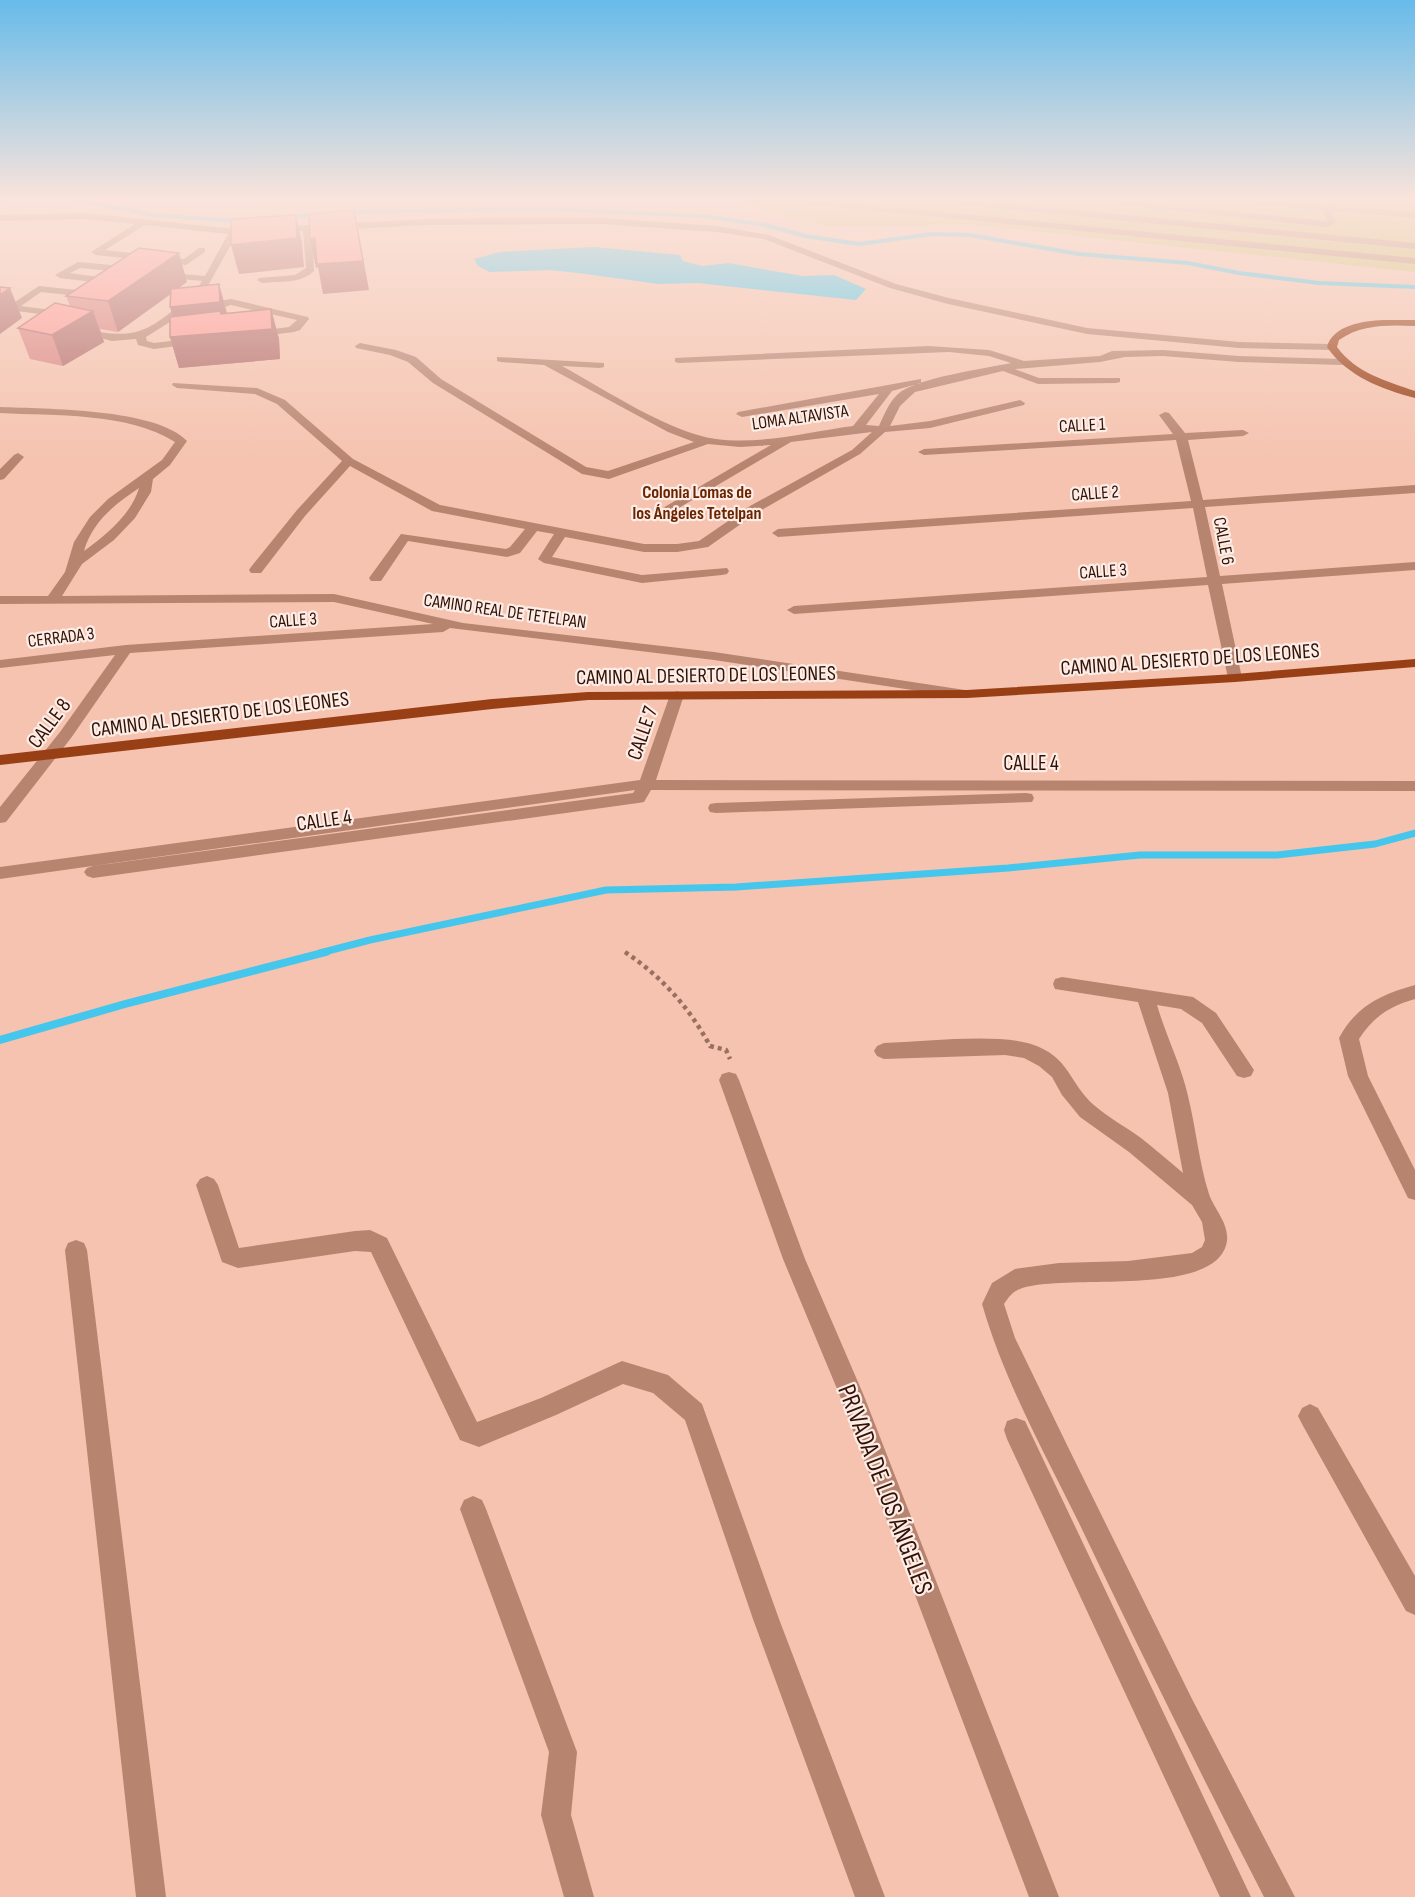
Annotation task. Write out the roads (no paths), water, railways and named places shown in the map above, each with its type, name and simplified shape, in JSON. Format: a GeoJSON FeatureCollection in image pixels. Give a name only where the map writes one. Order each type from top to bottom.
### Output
{"type":"FeatureCollection","features":[{"type":"Feature","properties":{"kind":"main road"},"geometry":{"type":"LineString","coordinates":[[1415,323],[1364,324],[1350,328],[1333,343],[1343,362],[1368,377],[1415,395]]}},
{"type":"Feature","properties":{"kind":"main road","name":"CAMINO AL DESIERTO DE LOS LEONES"},"geometry":{"type":"LineString","coordinates":[[0,760],[492,704],[588,696],[967,694],[1235,678],[1415,663]]}},
{"type":"Feature","properties":{"kind":"street"},"geometry":{"type":"LineString","coordinates":[[66,328],[112,338],[141,336],[188,304],[203,286]]}},
{"type":"Feature","properties":{"kind":"street"},"geometry":{"type":"LineString","coordinates":[[892,286],[937,298],[1087,331],[1297,347]]}},
{"type":"Feature","properties":{"kind":"street"},"geometry":{"type":"LineString","coordinates":[[49,325],[63,314],[86,294],[39,289],[12,309],[63,314]]}},
{"type":"Feature","properties":{"kind":"street"},"geometry":{"type":"LineString","coordinates":[[205,311],[222,303],[231,302],[303,319],[296,328],[290,330],[245,335]]}},
{"type":"Feature","properties":{"kind":"street"},"geometry":{"type":"LineString","coordinates":[[1055,324],[1333,343]]}},
{"type":"Feature","properties":{"kind":"street"},"geometry":{"type":"LineString","coordinates":[[141,336],[142,343],[154,346],[211,339]]}},
{"type":"Feature","properties":{"kind":"street"},"geometry":{"type":"LineString","coordinates":[[742,414],[888,389],[1011,357],[1176,350],[1266,351],[1333,343]]}},
{"type":"Feature","properties":{"kind":"street"},"geometry":{"type":"LineString","coordinates":[[360,346],[412,358],[427,367],[437,381],[588,472],[609,475],[704,442]]}},
{"type":"Feature","properties":{"kind":"street"},"geometry":{"type":"LineString","coordinates":[[679,360],[875,352],[907,348],[943,349],[1011,357],[1022,364]]}},
{"type":"Feature","properties":{"kind":"street"},"geometry":{"type":"LineString","coordinates":[[1163,352],[1239,359],[1343,362]]}},
{"type":"Feature","properties":{"kind":"street"},"geometry":{"type":"LineString","coordinates":[[177,385],[257,391],[281,402],[349,461],[436,508],[644,548],[677,548],[703,544],[754,509],[856,452],[883,428],[895,405],[903,395],[911,390],[1002,367],[1100,359],[1124,354]]}},
{"type":"Feature","properties":{"kind":"street"},"geometry":{"type":"LineString","coordinates":[[501,358],[600,365],[573,376]]}},
{"type":"Feature","properties":{"kind":"street","name":"LOMA ALTAVISTA"},"geometry":{"type":"LineString","coordinates":[[547,362],[672,430],[690,439],[704,442],[729,443],[790,439],[857,429],[888,389]]}},
{"type":"Feature","properties":{"kind":"street"},"geometry":{"type":"LineString","coordinates":[[1002,367],[1038,381],[1116,380]]}},
{"type":"Feature","properties":{"kind":"street"},"geometry":{"type":"LineString","coordinates":[[864,444],[857,429],[916,428],[1020,403]]}},
{"type":"Feature","properties":{"kind":"street"},"geometry":{"type":"LineString","coordinates":[[0,410],[137,423],[174,435],[181,441],[177,451],[147,480],[117,498],[96,518],[77,552],[76,562],[61,589],[51,600]]}},
{"type":"Feature","properties":{"kind":"street","name":"CALLE 6"},"geometry":{"type":"LineString","coordinates":[[1165,415],[1181,436],[1235,678]]}},
{"type":"Feature","properties":{"kind":"street"},"geometry":{"type":"LineString","coordinates":[[1121,425],[1129,440]]}},
{"type":"Feature","properties":{"kind":"street","name":"CALLE 1"},"geometry":{"type":"LineString","coordinates":[[924,452],[1242,433]]}},
{"type":"Feature","properties":{"kind":"street"},"geometry":{"type":"LineString","coordinates":[[660,515],[790,439]]}},
{"type":"Feature","properties":{"kind":"street"},"geometry":{"type":"LineString","coordinates":[[0,476],[18,457]]}},
{"type":"Feature","properties":{"kind":"street"},"geometry":{"type":"LineString","coordinates":[[256,570],[302,513],[349,461]]}},
{"type":"Feature","properties":{"kind":"street"},"geometry":{"type":"LineString","coordinates":[[76,562],[89,554],[126,520],[143,500],[147,480]]}},
{"type":"Feature","properties":{"kind":"street","name":"CALLE 2"},"geometry":{"type":"LineString","coordinates":[[778,533],[1415,489]]}},
{"type":"Feature","properties":{"kind":"street"},"geometry":{"type":"LineString","coordinates":[[96,518],[126,520]]}},
{"type":"Feature","properties":{"kind":"street"},"geometry":{"type":"LineString","coordinates":[[376,578],[405,537],[507,553],[514,550],[534,526]]}},
{"type":"Feature","properties":{"kind":"street"},"geometry":{"type":"LineString","coordinates":[[562,532],[544,559],[642,579],[722,571]]}},
{"type":"Feature","properties":{"kind":"street","name":"CALLE 3"},"geometry":{"type":"LineString","coordinates":[[794,610],[1415,566]]}},
{"type":"Feature","properties":{"kind":"street","name":"CAMINO REAL DE TETELPAN"},"geometry":{"type":"LineString","coordinates":[[0,600],[334,598],[463,627],[714,656],[967,694]]}},
{"type":"Feature","properties":{"kind":"street","name":"CALLE 3"},"geometry":{"type":"LineString","coordinates":[[126,649],[463,627]]}},
{"type":"Feature","properties":{"kind":"street","name":"CERRADA 3"},"geometry":{"type":"LineString","coordinates":[[0,664],[126,649]]}},
{"type":"Feature","properties":{"kind":"street","name":"CALLE 8"},"geometry":{"type":"LineString","coordinates":[[0,818],[53,754],[126,649]]}},
{"type":"Feature","properties":{"kind":"street","name":"CALLE 7"},"geometry":{"type":"LineString","coordinates":[[646,785],[677,695]]}},
{"type":"Feature","properties":{"kind":"street","name":"CALLE 4"},"geometry":{"type":"LineString","coordinates":[[0,886],[614,802],[638,798],[646,785]]}},
{"type":"Feature","properties":{"kind":"street","name":"CALLE 4"},"geometry":{"type":"LineString","coordinates":[[0,873],[646,785],[1415,786]]}},
{"type":"Feature","properties":{"kind":"street"},"geometry":{"type":"LineString","coordinates":[[716,808],[1093,795],[1103,794],[1117,787]]}},
{"type":"Feature","properties":{"kind":"street"},"geometry":{"type":"LineString","coordinates":[[1062,984],[1186,1002],[1209,1018],[1244,1070]]}},
{"type":"Feature","properties":{"kind":"street"},"geometry":{"type":"LineString","coordinates":[[1415,992],[1384,1000],[1360,1020],[1350,1038],[1358,1076],[1415,1191]]}},
{"type":"Feature","properties":{"kind":"street"},"geometry":{"type":"LineString","coordinates":[[1145,995],[1154,1028],[1178,1093],[1199,1198],[1212,1220],[1216,1240],[1210,1254],[1196,1263],[1128,1271],[1059,1273],[1015,1279],[999,1290],[993,1304],[1004,1340],[1059,1456],[1182,1709],[1280,1897]]}},
{"type":"Feature","properties":{"kind":"street"},"geometry":{"type":"LineString","coordinates":[[884,1051],[1005,1047],[1028,1051],[1046,1060],[1059,1071],[1068,1089],[1087,1111],[1136,1146],[1199,1198]]}},
{"type":"Feature","properties":{"kind":"street","name":"PRIVADA DE LOS ÁNGELES"},"geometry":{"type":"LineString","coordinates":[[729,1080],[794,1259],[852,1396],[1044,1897]]}},
{"type":"Feature","properties":{"kind":"street"},"geometry":{"type":"LineString","coordinates":[[207,1185],[230,1255],[238,1258],[355,1241],[370,1240],[379,1245],[469,1431],[473,1434],[479,1435],[548,1407],[622,1372],[660,1383],[694,1412],[766,1619],[870,1897]]}},
{"type":"Feature","properties":{"kind":"street"},"geometry":{"type":"LineString","coordinates":[[76,1250],[151,1897]]}},
{"type":"Feature","properties":{"kind":"street"},"geometry":{"type":"LineString","coordinates":[[1310,1416],[1415,1602]]}},
{"type":"Feature","properties":{"kind":"street"},"geometry":{"type":"LineString","coordinates":[[1016,1430],[1236,1897]]}},
{"type":"Feature","properties":{"kind":"street"},"geometry":{"type":"LineString","coordinates":[[473,1509],[562,1752],[556,1815],[579,1897]]}},
{"type":"Feature","properties":{"kind":"water"},"geometry":{"type":"Polygon","coordinates":[[[721,286],[858,286],[866,289],[856,300],[721,286]]]}},
{"type":"Feature","properties":{"kind":"waterway"},"geometry":{"type":"LineString","coordinates":[[1380,286],[1415,287]]}},
{"type":"Feature","properties":{"kind":"waterway"},"geometry":{"type":"LineString","coordinates":[[320,953],[370,940],[606,890],[736,887],[1008,868],[1140,855],[1277,855],[1375,844],[1415,833]]}},
{"type":"Feature","properties":{"kind":"waterway"},"geometry":{"type":"LineString","coordinates":[[0,1040],[125,1004],[326,952]]}},
{"type":"Feature","properties":{"kind":"district","name":"Colonia Lomas de los Ángeles Tetelpan"},"geometry":{"type":"Point","coordinates":[697,502]}}]}
